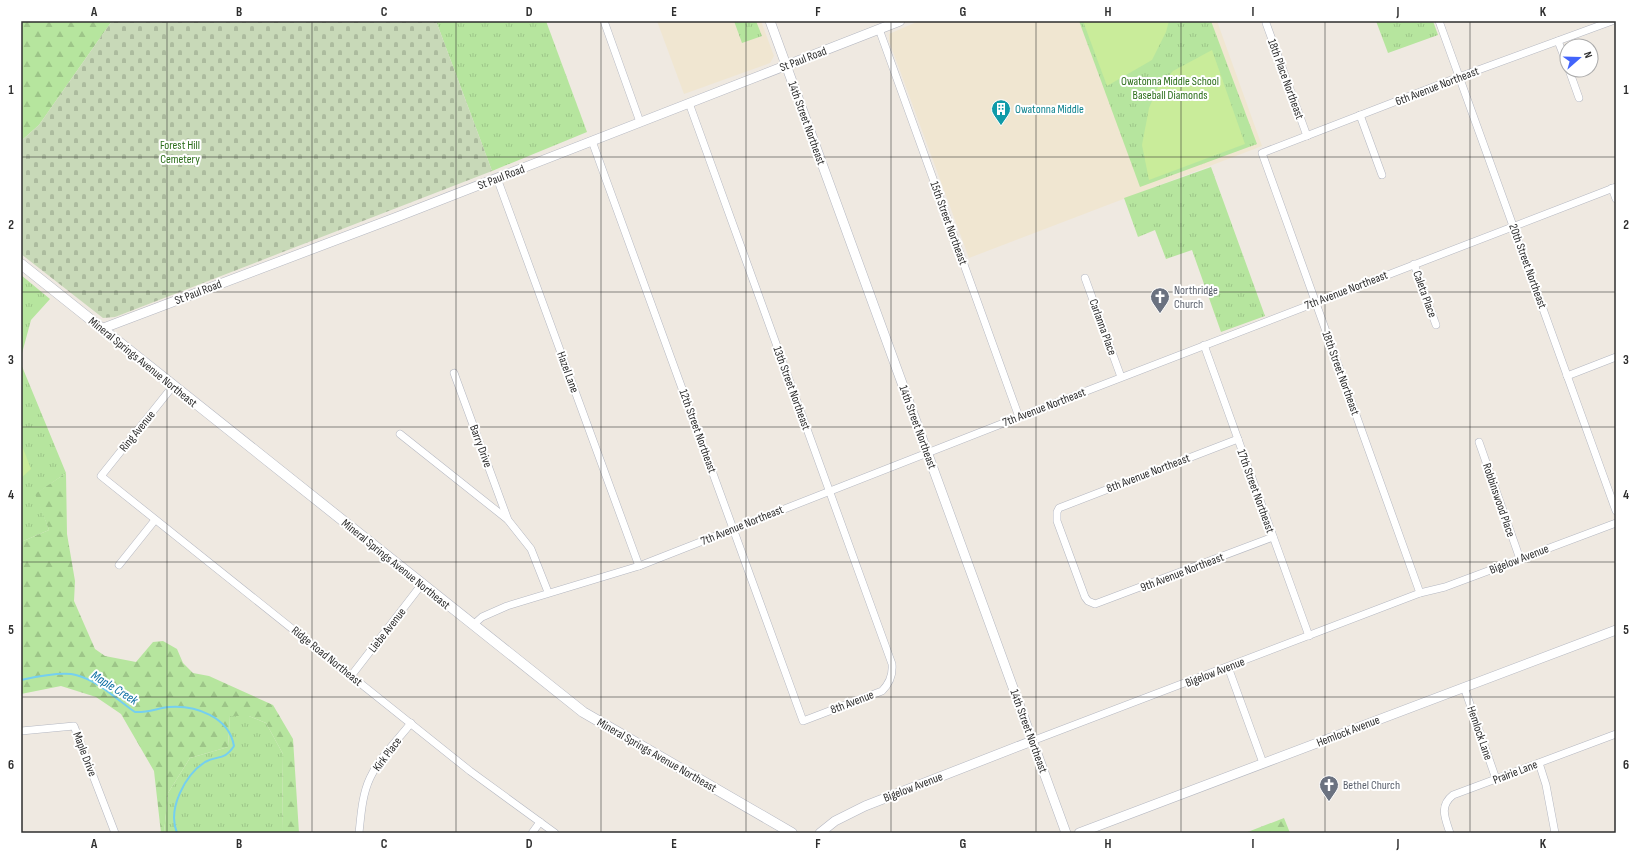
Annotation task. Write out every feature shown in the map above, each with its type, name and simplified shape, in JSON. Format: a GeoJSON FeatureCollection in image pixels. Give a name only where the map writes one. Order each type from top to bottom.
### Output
{"type":"FeatureCollection","features":[{"type":"Feature","properties":{"kind":"main road","name":"Mineral Springs Avenue Northeast"},"geometry":{"type":"LineString","coordinates":[[21,264],[583,712],[792,833]]}},
{"type":"Feature","properties":{"kind":"street"},"geometry":{"type":"LineString","coordinates":[[604,21],[640,122]]}},
{"type":"Feature","properties":{"kind":"street","name":"14th Street Northeast"},"geometry":{"type":"LineString","coordinates":[[770,21],[1066,833]]}},
{"type":"Feature","properties":{"kind":"street","name":"St Paul Road"},"geometry":{"type":"LineString","coordinates":[[101,329],[497,178],[900,21]]}},
{"type":"Feature","properties":{"kind":"street","name":"20th Street Northeast"},"geometry":{"type":"LineString","coordinates":[[1439,21],[1616,512]]}},
{"type":"Feature","properties":{"kind":"street","name":"6th Avenue Northeast"},"geometry":{"type":"LineString","coordinates":[[1262,153],[1459,77],[1612,21]]}},
{"type":"Feature","properties":{"kind":"street","name":"18th Place Northeast"},"geometry":{"type":"LineString","coordinates":[[1266,23],[1306,136]]}},
{"type":"Feature","properties":{"kind":"street","name":"15th Street Northeast"},"geometry":{"type":"LineString","coordinates":[[879,29],[1019,417]]}},
{"type":"Feature","properties":{"kind":"street"},"geometry":{"type":"LineString","coordinates":[[1572,78],[1579,98]]}},
{"type":"Feature","properties":{"kind":"street","name":"13th Street Northeast"},"geometry":{"type":"LineString","coordinates":[[689,103],[892,664],[892,673]]}},
{"type":"Feature","properties":{"kind":"street"},"geometry":{"type":"LineString","coordinates":[[1360,115],[1382,175]]}},
{"type":"Feature","properties":{"kind":"street","name":"12th Street Northeast"},"geometry":{"type":"LineString","coordinates":[[592,141],[803,721]]}},
{"type":"Feature","properties":{"kind":"street","name":"18th Street Northeast"},"geometry":{"type":"LineString","coordinates":[[1262,153],[1420,593]]}},
{"type":"Feature","properties":{"kind":"street","name":"Hazel Lane"},"geometry":{"type":"LineString","coordinates":[[497,178],[639,566]]}},
{"type":"Feature","properties":{"kind":"street"},"geometry":{"type":"LineString","coordinates":[[1614,188],[1616,199]]}},
{"type":"Feature","properties":{"kind":"street","name":"7th Avenue Northeast"},"geometry":{"type":"LineString","coordinates":[[473,625],[482,617],[506,606],[548,592],[639,566],[927,452],[1614,188]]}},
{"type":"Feature","properties":{"kind":"street","name":"Caleta Place"},"geometry":{"type":"LineString","coordinates":[[1414,264],[1436,325]]}},
{"type":"Feature","properties":{"kind":"street","name":"Carlanna Place"},"geometry":{"type":"LineString","coordinates":[[1085,278],[1121,377]]}},
{"type":"Feature","properties":{"kind":"street","name":"17th Street Northeast"},"geometry":{"type":"LineString","coordinates":[[1204,345],[1309,636]]}},
{"type":"Feature","properties":{"kind":"street"},"geometry":{"type":"LineString","coordinates":[[1567,376],[1616,357]]}},
{"type":"Feature","properties":{"kind":"street","name":"Barry Drive"},"geometry":{"type":"LineString","coordinates":[[454,374],[508,520]]}},
{"type":"Feature","properties":{"kind":"street","name":"Ring Avenue"},"geometry":{"type":"LineString","coordinates":[[101,476],[173,386]]}},
{"type":"Feature","properties":{"kind":"street","name":"Barry Drive"},"geometry":{"type":"LineString","coordinates":[[400,434],[508,520],[531,549],[548,592]]}},
{"type":"Feature","properties":{"kind":"street","name":"8th Avenue Northeast"},"geometry":{"type":"LineString","coordinates":[[1090,603],[1085,597],[1057,521],[1057,512],[1059,508],[1238,439]]}},
{"type":"Feature","properties":{"kind":"street","name":"Robbinswood Place"},"geometry":{"type":"LineString","coordinates":[[1479,442],[1520,559]]}},
{"type":"Feature","properties":{"kind":"street","name":"Ridge Road Northeast"},"geometry":{"type":"LineString","coordinates":[[101,476],[470,771],[555,833]]}},
{"type":"Feature","properties":{"kind":"street"},"geometry":{"type":"LineString","coordinates":[[119,565],[155,520]]}},
{"type":"Feature","properties":{"kind":"street","name":"Bigelow Avenue"},"geometry":{"type":"LineString","coordinates":[[820,833],[835,821],[865,806],[1420,593],[1445,587],[1616,523]]}},
{"type":"Feature","properties":{"kind":"street","name":"9th Avenue Northeast"},"geometry":{"type":"LineString","coordinates":[[1090,603],[1099,603],[1273,537]]}},
{"type":"Feature","properties":{"kind":"street","name":"Liebe Avenue"},"geometry":{"type":"LineString","coordinates":[[351,676],[422,584]]}},
{"type":"Feature","properties":{"kind":"street","name":"Hemlock Avenue"},"geometry":{"type":"LineString","coordinates":[[1079,833],[1616,630]]}},
{"type":"Feature","properties":{"kind":"street"},"geometry":{"type":"LineString","coordinates":[[1228,667],[1263,763]]}},
{"type":"Feature","properties":{"kind":"street","name":"8th Avenue"},"geometry":{"type":"LineString","coordinates":[[803,721],[882,691],[889,683],[892,673]]}},
{"type":"Feature","properties":{"kind":"street","name":"Hemlock Lane"},"geometry":{"type":"LineString","coordinates":[[1464,687],[1496,779]]}},
{"type":"Feature","properties":{"kind":"street","name":"Kirk Place"},"geometry":{"type":"LineString","coordinates":[[359,833],[364,795],[370,778],[375,768],[411,724]]}},
{"type":"Feature","properties":{"kind":"street","name":"Maple Drive"},"geometry":{"type":"LineString","coordinates":[[21,731],[74,726],[115,833]]}},
{"type":"Feature","properties":{"kind":"street","name":"Prairie Lane"},"geometry":{"type":"LineString","coordinates":[[1450,833],[1444,815],[1444,809],[1448,799],[1453,795],[1616,734]]}},
{"type":"Feature","properties":{"kind":"street"},"geometry":{"type":"LineString","coordinates":[[1539,763],[1546,785],[1555,833]]}},
{"type":"Feature","properties":{"kind":"street"},"geometry":{"type":"LineString","coordinates":[[532,833],[540,822]]}},
{"type":"Feature","properties":{"kind":"shaded area"},"geometry":{"type":"Polygon","coordinates":[[[657,21],[761,21],[774,56],[770,63],[684,94],[657,21]]]}},
{"type":"Feature","properties":{"kind":"shaded area"},"geometry":{"type":"Polygon","coordinates":[[[919,21],[1217,21],[1262,146],[969,258],[889,41],[889,34],[919,21]]]}},
{"type":"Feature","properties":{"kind":"green space"},"geometry":{"type":"Polygon","coordinates":[[[21,21],[112,21],[39,125],[21,141],[21,21]]]}},
{"type":"Feature","properties":{"kind":"green space","name":"Forest Hill Cemetery"},"geometry":{"type":"Polygon","coordinates":[[[112,21],[436,21],[492,171],[115,317],[103,318],[21,254],[21,141],[39,125],[112,21]]]}},
{"type":"Feature","properties":{"kind":"green space"},"geometry":{"type":"Polygon","coordinates":[[[436,21],[546,21],[587,132],[492,171],[436,21]]]}},
{"type":"Feature","properties":{"kind":"green space"},"geometry":{"type":"Polygon","coordinates":[[[734,21],[756,21],[762,36],[742,43],[734,21]]]}},
{"type":"Feature","properties":{"kind":"green space","name":"Owatonna Middle School Baseball Diamonds"},"geometry":{"type":"Polygon","coordinates":[[[1079,21],[1211,21],[1257,144],[1140,187],[1079,21]]]}},
{"type":"Feature","properties":{"kind":"green space"},"geometry":{"type":"Polygon","coordinates":[[[1083,21],[1169,21],[1166,32],[1152,60],[1107,86],[1083,21]]]}},
{"type":"Feature","properties":{"kind":"green space"},"geometry":{"type":"Polygon","coordinates":[[[1376,21],[1433,21],[1438,35],[1388,53],[1376,21]]]}},
{"type":"Feature","properties":{"kind":"green space"},"geometry":{"type":"Polygon","coordinates":[[[1212,50],[1245,144],[1149,180],[1142,145],[1149,108],[1158,87],[1173,71],[1212,50]]]}},
{"type":"Feature","properties":{"kind":"green space"},"geometry":{"type":"Polygon","coordinates":[[[1211,167],[1265,316],[1221,332],[1192,250],[1166,259],[1155,230],[1138,237],[1124,198],[1211,167]]]}},
{"type":"Feature","properties":{"kind":"green space"},"geometry":{"type":"Polygon","coordinates":[[[21,275],[50,299],[31,320],[21,357],[21,275]]]}},
{"type":"Feature","properties":{"kind":"green space"},"geometry":{"type":"Polygon","coordinates":[[[21,364],[66,473],[36,494],[49,530],[21,542],[21,364]]]}},
{"type":"Feature","properties":{"kind":"green space"},"geometry":{"type":"Polygon","coordinates":[[[21,443],[31,469],[21,478],[21,443]]]}},
{"type":"Feature","properties":{"kind":"green space"},"geometry":{"type":"Polygon","coordinates":[[[66,473],[67,534],[75,581],[74,601],[95,649],[105,656],[136,662],[153,642],[163,641],[177,649],[183,663],[193,673],[209,676],[273,705],[293,739],[299,833],[282,833],[283,754],[266,723],[249,716],[230,716],[228,747],[190,758],[168,793],[164,833],[161,833],[154,771],[121,714],[96,697],[61,686],[21,694],[21,542],[49,530],[35,494],[66,473]]]}},
{"type":"Feature","properties":{"kind":"green space"},"geometry":{"type":"Polygon","coordinates":[[[230,716],[249,716],[266,723],[283,754],[282,833],[164,833],[168,793],[190,758],[228,747],[230,716]]]}},
{"type":"Feature","properties":{"kind":"green space"},"geometry":{"type":"Polygon","coordinates":[[[1284,818],[1290,833],[1245,833],[1284,818]]]}},
{"type":"Feature","properties":{"kind":"waterway","name":"Maple Creek"},"geometry":{"type":"LineString","coordinates":[[21,680],[56,674],[76,675],[92,681],[100,686],[135,712],[144,712],[169,707],[190,708],[210,715],[226,727],[234,746],[224,756],[205,762],[191,775],[185,784],[176,803],[174,814],[177,833]]}},
{"type":"Feature","properties":{"kind":"place","name":"Owatonna Middle"},"geometry":{"type":"Point","coordinates":[1001,126]}},
{"type":"Feature","properties":{"kind":"place","name":"Northridge Church"},"geometry":{"type":"Point","coordinates":[1160,314]}},
{"type":"Feature","properties":{"kind":"place","name":"Bethel Church"},"geometry":{"type":"Point","coordinates":[1329,802]}}]}
